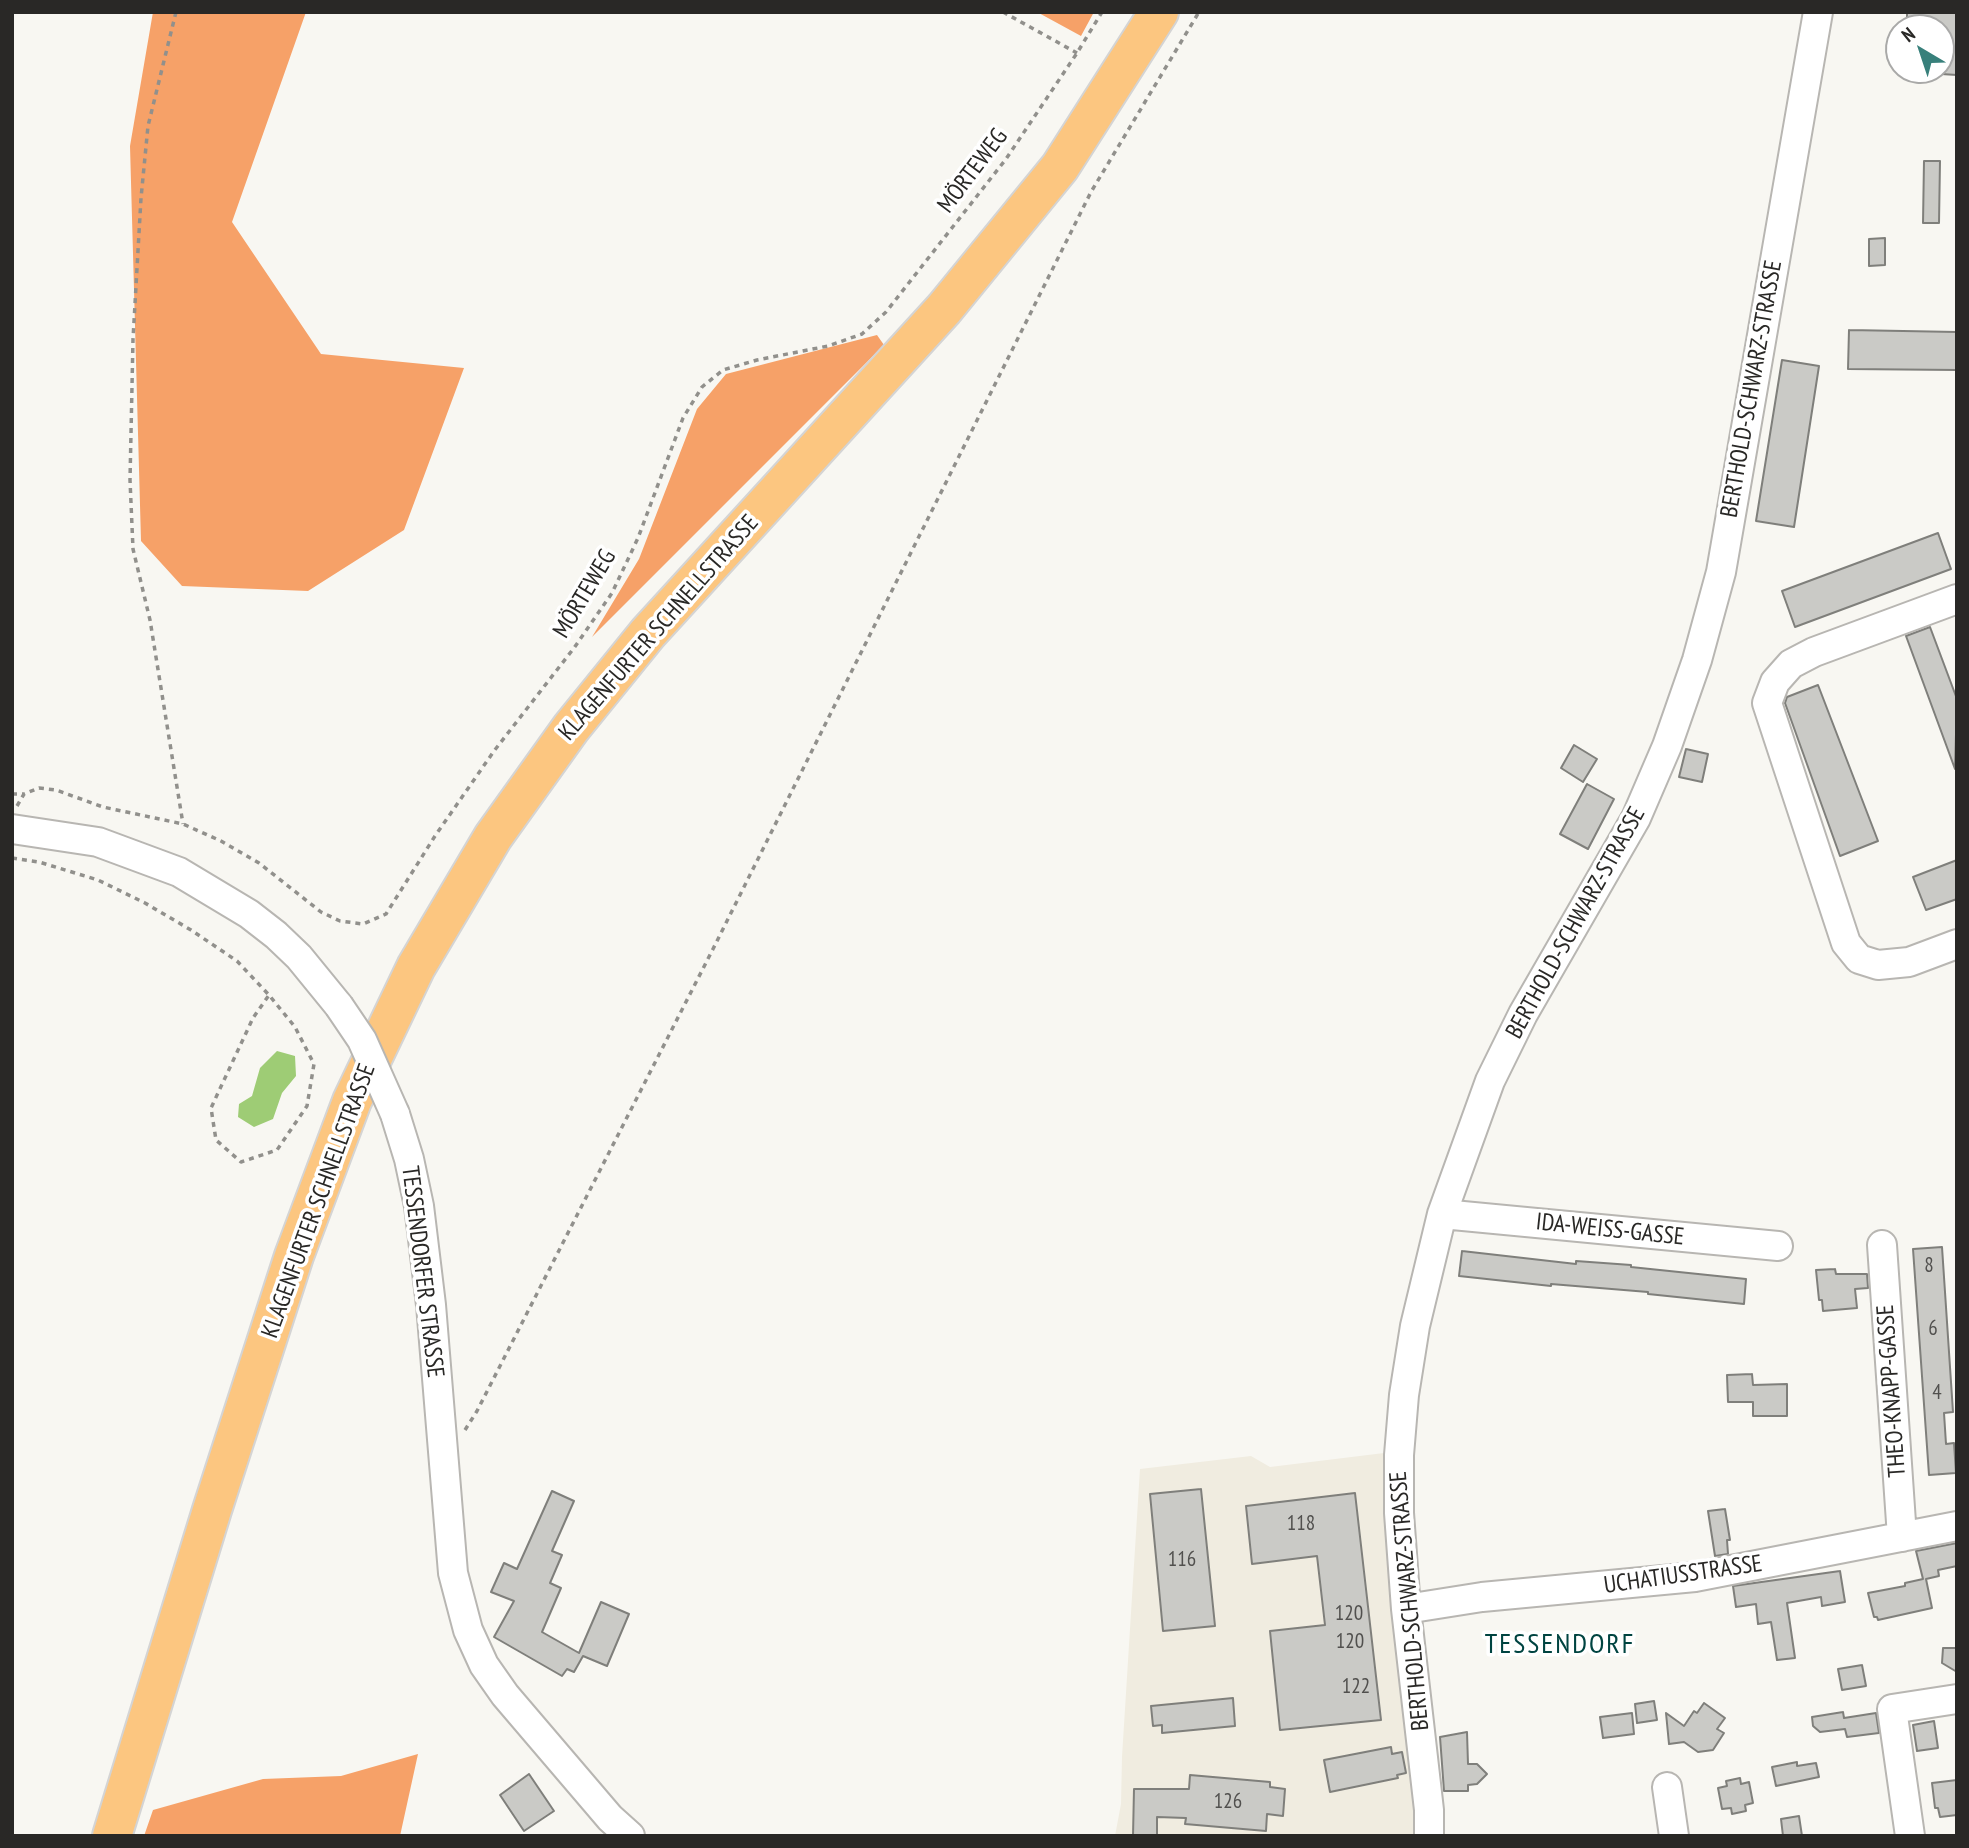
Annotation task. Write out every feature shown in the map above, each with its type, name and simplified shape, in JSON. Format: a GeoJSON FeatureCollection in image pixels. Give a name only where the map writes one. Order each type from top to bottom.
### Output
{"type":"FeatureCollection","features":[{"type":"Feature","properties":{"kind":"highway","name":"KLAGENFURTER SCHNELLSTRASSE"},"geometry":{"type":"LineString","coordinates":[[112,1836],[212,1510],[294,1256],[352,1101],[415,967],[493,837],[571,728],[648,634],[944,309],[977,269],[1060,167],[1159,12]]}},
{"type":"Feature","properties":{"kind":"street","name":"BERTHOLD-SCHWARZ-STRASSE"},"geometry":{"type":"LineString","coordinates":[[1429,1836],[1430,1810],[1406,1609],[1399,1513],[1399,1455],[1404,1395],[1415,1326],[1443,1214],[1490,1082],[1523,1014],[1636,818],[1667,746],[1696,660],[1721,572],[1818,12]]}},
{"type":"Feature","properties":{"kind":"street"},"geometry":{"type":"LineString","coordinates":[[1957,599],[1814,652],[1791,664],[1775,682],[1767,703],[1846,943],[1859,958],[1878,965],[1909,962],[1957,944]]}},
{"type":"Feature","properties":{"kind":"street","name":"TESSENDORFER STRASSE"},"geometry":{"type":"LineString","coordinates":[[13,829],[98,842],[179,872],[249,914],[299,957],[340,1006],[362,1040],[395,1114],[409,1159],[419,1206],[431,1305],[453,1573],[468,1630],[484,1665],[505,1695],[611,1830]]}},
{"type":"Feature","properties":{"kind":"street","name":"IDA-WEISS-GASSE"},"geometry":{"type":"LineString","coordinates":[[1443,1214],[1778,1247]]}},
{"type":"Feature","properties":{"kind":"street","name":"THEO-KNAPP-GASSE"},"geometry":{"type":"LineString","coordinates":[[1882,1245],[1902,1537]]}},
{"type":"Feature","properties":{"kind":"street","name":"UCHATIUSSTRASSE"},"geometry":{"type":"LineString","coordinates":[[1406,1609],[1482,1598],[1695,1577],[1957,1526]]}},
{"type":"Feature","properties":{"kind":"street"},"geometry":{"type":"LineString","coordinates":[[1910,1836],[1892,1709],[1957,1699]]}},
{"type":"Feature","properties":{"kind":"street"},"geometry":{"type":"LineString","coordinates":[[1667,1787],[1674,1836]]}},
{"type":"Feature","properties":{"kind":"path"},"geometry":{"type":"LineString","coordinates":[[176,12],[148,126],[133,339],[130,480],[133,549],[150,620],[183,824]]}},
{"type":"Feature","properties":{"kind":"path"},"geometry":{"type":"LineString","coordinates":[[1003,12],[1077,53]]}},
{"type":"Feature","properties":{"kind":"path","name":"MÖRTEWEG"},"geometry":{"type":"LineString","coordinates":[[12,794],[24,794],[39,789],[56,790],[103,807],[183,824],[259,863],[321,912],[341,921],[363,924],[386,914],[435,836],[494,751],[574,648],[612,593],[638,538],[683,418],[702,387],[723,370],[757,360],[828,346],[862,334],[886,312],[1006,159],[1102,12]]}},
{"type":"Feature","properties":{"kind":"path"},"geometry":{"type":"LineString","coordinates":[[442,1454],[452,1449],[477,1411],[713,948],[1091,192],[1199,12]]}},
{"type":"Feature","properties":{"kind":"path"},"geometry":{"type":"LineString","coordinates":[[13,829],[16,806],[24,794]]}},
{"type":"Feature","properties":{"kind":"path"},"geometry":{"type":"LineString","coordinates":[[12,858],[39,862],[99,880],[145,903],[237,961],[269,995],[295,1027],[314,1064],[307,1106],[277,1150],[242,1161],[216,1140],[211,1108],[253,1018],[269,995]]}},
{"type":"Feature","properties":{"kind":"shaded area"},"geometry":{"type":"Polygon","coordinates":[[[153,12],[306,12],[232,222],[321,354],[464,368],[404,530],[308,591],[182,586],[141,541],[130,146],[153,12]]]}},
{"type":"Feature","properties":{"kind":"shaded area"},"geometry":{"type":"Polygon","coordinates":[[[1037,12],[1094,12],[1081,36],[1037,12]]]}},
{"type":"Feature","properties":{"kind":"shaded area"},"geometry":{"type":"Polygon","coordinates":[[[877,335],[884,345],[592,637],[639,559],[697,409],[726,374],[877,335]]]}},
{"type":"Feature","properties":{"kind":"shaded area"},"geometry":{"type":"Polygon","coordinates":[[[277,1051],[295,1056],[296,1076],[282,1093],[273,1119],[254,1127],[238,1117],[239,1104],[252,1096],[260,1068],[277,1051]]]}},
{"type":"Feature","properties":{"kind":"shaded area"},"geometry":{"type":"Polygon","coordinates":[[[1384,1453],[1421,1812],[1420,1836],[1115,1836],[1121,1804],[1140,1469],[1251,1456],[1270,1467],[1384,1453]]]}},
{"type":"Feature","properties":{"kind":"shaded area"},"geometry":{"type":"Polygon","coordinates":[[[418,1754],[400,1836],[144,1836],[153,1810],[263,1779],[341,1776],[418,1754]]]}},
{"type":"Feature","properties":{"kind":"building"},"geometry":{"type":"Polygon","coordinates":[[[1957,12],[1957,75],[1955,14],[1907,14],[1957,12]]]}},
{"type":"Feature","properties":{"kind":"building"},"geometry":{"type":"Polygon","coordinates":[[[1924,161],[1940,161],[1939,223],[1923,223],[1924,161]]]}},
{"type":"Feature","properties":{"kind":"building"},"geometry":{"type":"Polygon","coordinates":[[[1885,238],[1885,265],[1869,266],[1869,239],[1885,238]]]}},
{"type":"Feature","properties":{"kind":"building"},"geometry":{"type":"Polygon","coordinates":[[[1849,330],[1957,332],[1957,370],[1848,369],[1849,330]]]}},
{"type":"Feature","properties":{"kind":"building"},"geometry":{"type":"Polygon","coordinates":[[[1782,360],[1819,366],[1794,527],[1756,521],[1782,360]]]}},
{"type":"Feature","properties":{"kind":"building"},"geometry":{"type":"Polygon","coordinates":[[[1938,533],[1951,569],[1795,627],[1782,591],[1938,533]]]}},
{"type":"Feature","properties":{"kind":"building"},"geometry":{"type":"Polygon","coordinates":[[[1930,627],[1957,699],[1955,769],[1906,636],[1930,627]]]}},
{"type":"Feature","properties":{"kind":"building"},"geometry":{"type":"Polygon","coordinates":[[[1818,685],[1878,841],[1840,856],[1785,703],[1787,697],[1818,685]]]}},
{"type":"Feature","properties":{"kind":"building"},"geometry":{"type":"Polygon","coordinates":[[[1574,745],[1597,759],[1583,782],[1561,768],[1574,745]]]}},
{"type":"Feature","properties":{"kind":"building"},"geometry":{"type":"Polygon","coordinates":[[[1686,749],[1708,754],[1702,782],[1679,777],[1686,749]]]}},
{"type":"Feature","properties":{"kind":"building"},"geometry":{"type":"Polygon","coordinates":[[[1587,784],[1614,799],[1588,849],[1560,834],[1587,784]]]}},
{"type":"Feature","properties":{"kind":"building"},"geometry":{"type":"Polygon","coordinates":[[[1957,860],[1957,899],[1926,910],[1913,877],[1957,860]]]}},
{"type":"Feature","properties":{"kind":"building"},"geometry":{"type":"Polygon","coordinates":[[[1942,1247],[1953,1412],[1944,1413],[1946,1444],[1954,1443],[1956,1473],[1929,1475],[1913,1249],[1942,1247]]]}},
{"type":"Feature","properties":{"kind":"building"},"geometry":{"type":"Polygon","coordinates":[[[1462,1251],[1576,1264],[1576,1261],[1631,1265],[1746,1279],[1744,1304],[1648,1292],[1551,1286],[1459,1276],[1462,1251]]]}},
{"type":"Feature","properties":{"kind":"building"},"geometry":{"type":"Polygon","coordinates":[[[1835,1269],[1836,1274],[1867,1274],[1868,1288],[1855,1289],[1857,1308],[1823,1311],[1816,1270],[1835,1269]]]}},
{"type":"Feature","properties":{"kind":"building"},"geometry":{"type":"Polygon","coordinates":[[[1752,1374],[1753,1385],[1787,1384],[1787,1416],[1753,1416],[1753,1402],[1728,1402],[1727,1375],[1752,1374]]]}},
{"type":"Feature","properties":{"kind":"building"},"geometry":{"type":"Polygon","coordinates":[[[1201,1489],[1215,1626],[1163,1631],[1150,1494],[1201,1489]]]}},
{"type":"Feature","properties":{"kind":"building"},"geometry":{"type":"Polygon","coordinates":[[[552,1491],[574,1501],[552,1551],[562,1555],[550,1583],[561,1588],[542,1632],[579,1653],[601,1602],[629,1614],[607,1666],[583,1656],[574,1672],[567,1669],[562,1676],[494,1637],[514,1601],[491,1592],[504,1563],[517,1569],[552,1491]]]}},
{"type":"Feature","properties":{"kind":"building"},"geometry":{"type":"Polygon","coordinates":[[[1355,1493],[1381,1720],[1280,1730],[1270,1631],[1325,1625],[1317,1556],[1252,1564],[1246,1506],[1355,1493]]]}},
{"type":"Feature","properties":{"kind":"building"},"geometry":{"type":"Polygon","coordinates":[[[1725,1509],[1730,1540],[1727,1540],[1728,1554],[1715,1556],[1708,1511],[1725,1509]]]}},
{"type":"Feature","properties":{"kind":"building"},"geometry":{"type":"Polygon","coordinates":[[[1957,1543],[1957,1566],[1938,1570],[1939,1576],[1926,1579],[1932,1608],[1878,1620],[1874,1617],[1868,1593],[1905,1586],[1905,1583],[1923,1579],[1916,1551],[1957,1543]]]}},
{"type":"Feature","properties":{"kind":"building"},"geometry":{"type":"Polygon","coordinates":[[[1840,1571],[1845,1602],[1822,1606],[1821,1597],[1787,1603],[1795,1658],[1777,1660],[1771,1622],[1758,1624],[1756,1604],[1736,1607],[1733,1586],[1840,1571]]]}},
{"type":"Feature","properties":{"kind":"building"},"geometry":{"type":"Polygon","coordinates":[[[1943,1648],[1957,1648],[1957,1672],[1942,1663],[1943,1648]]]}},
{"type":"Feature","properties":{"kind":"building"},"geometry":{"type":"Polygon","coordinates":[[[1862,1665],[1866,1686],[1842,1690],[1838,1669],[1862,1665]]]}},
{"type":"Feature","properties":{"kind":"building"},"geometry":{"type":"Polygon","coordinates":[[[1233,1698],[1235,1726],[1162,1733],[1162,1725],[1153,1726],[1151,1706],[1233,1698]]]}},
{"type":"Feature","properties":{"kind":"building"},"geometry":{"type":"Polygon","coordinates":[[[1654,1701],[1657,1720],[1637,1723],[1635,1704],[1654,1701]]]}},
{"type":"Feature","properties":{"kind":"building"},"geometry":{"type":"Polygon","coordinates":[[[1704,1703],[1725,1718],[1717,1729],[1724,1733],[1713,1750],[1698,1752],[1684,1742],[1669,1744],[1666,1713],[1684,1726],[1694,1711],[1697,1713],[1704,1703]]]}},
{"type":"Feature","properties":{"kind":"building"},"geometry":{"type":"Polygon","coordinates":[[[1843,1712],[1844,1718],[1876,1713],[1879,1733],[1847,1737],[1845,1729],[1820,1732],[1813,1726],[1812,1717],[1843,1712]]]}},
{"type":"Feature","properties":{"kind":"building"},"geometry":{"type":"Polygon","coordinates":[[[1632,1713],[1634,1734],[1603,1738],[1600,1717],[1632,1713]]]}},
{"type":"Feature","properties":{"kind":"building"},"geometry":{"type":"Polygon","coordinates":[[[1934,1721],[1938,1748],[1917,1751],[1913,1725],[1934,1721]]]}},
{"type":"Feature","properties":{"kind":"building"},"geometry":{"type":"Polygon","coordinates":[[[1467,1732],[1468,1764],[1477,1764],[1487,1774],[1477,1784],[1468,1785],[1468,1791],[1444,1791],[1440,1737],[1467,1732]]]}},
{"type":"Feature","properties":{"kind":"building"},"geometry":{"type":"Polygon","coordinates":[[[1391,1747],[1392,1754],[1402,1752],[1406,1773],[1397,1775],[1398,1778],[1330,1792],[1324,1760],[1391,1747]]]}},
{"type":"Feature","properties":{"kind":"building"},"geometry":{"type":"Polygon","coordinates":[[[1797,1762],[1797,1766],[1816,1763],[1819,1777],[1776,1786],[1772,1767],[1797,1762]]]}},
{"type":"Feature","properties":{"kind":"building"},"geometry":{"type":"Polygon","coordinates":[[[529,1774],[554,1811],[524,1831],[500,1795],[529,1774]]]}},
{"type":"Feature","properties":{"kind":"building"},"geometry":{"type":"Polygon","coordinates":[[[1190,1775],[1270,1782],[1270,1787],[1285,1789],[1283,1816],[1267,1814],[1266,1831],[1185,1824],[1186,1818],[1157,1817],[1157,1836],[1133,1836],[1134,1789],[1189,1789],[1190,1775]]]}},
{"type":"Feature","properties":{"kind":"building"},"geometry":{"type":"Polygon","coordinates":[[[1740,1778],[1741,1784],[1749,1782],[1753,1803],[1745,1805],[1746,1811],[1732,1814],[1731,1808],[1722,1809],[1718,1788],[1727,1786],[1726,1781],[1740,1778]]]}},
{"type":"Feature","properties":{"kind":"building"},"geometry":{"type":"Polygon","coordinates":[[[1957,1780],[1957,1815],[1940,1817],[1938,1808],[1935,1808],[1932,1783],[1957,1780]]]}},
{"type":"Feature","properties":{"kind":"building"},"geometry":{"type":"Polygon","coordinates":[[[1799,1816],[1802,1836],[1783,1836],[1781,1819],[1799,1816]]]}},
{"type":"Feature","properties":{"kind":"district","name":"TESSENDORF"},"geometry":{"type":"Point","coordinates":[1560,1645]}}]}
